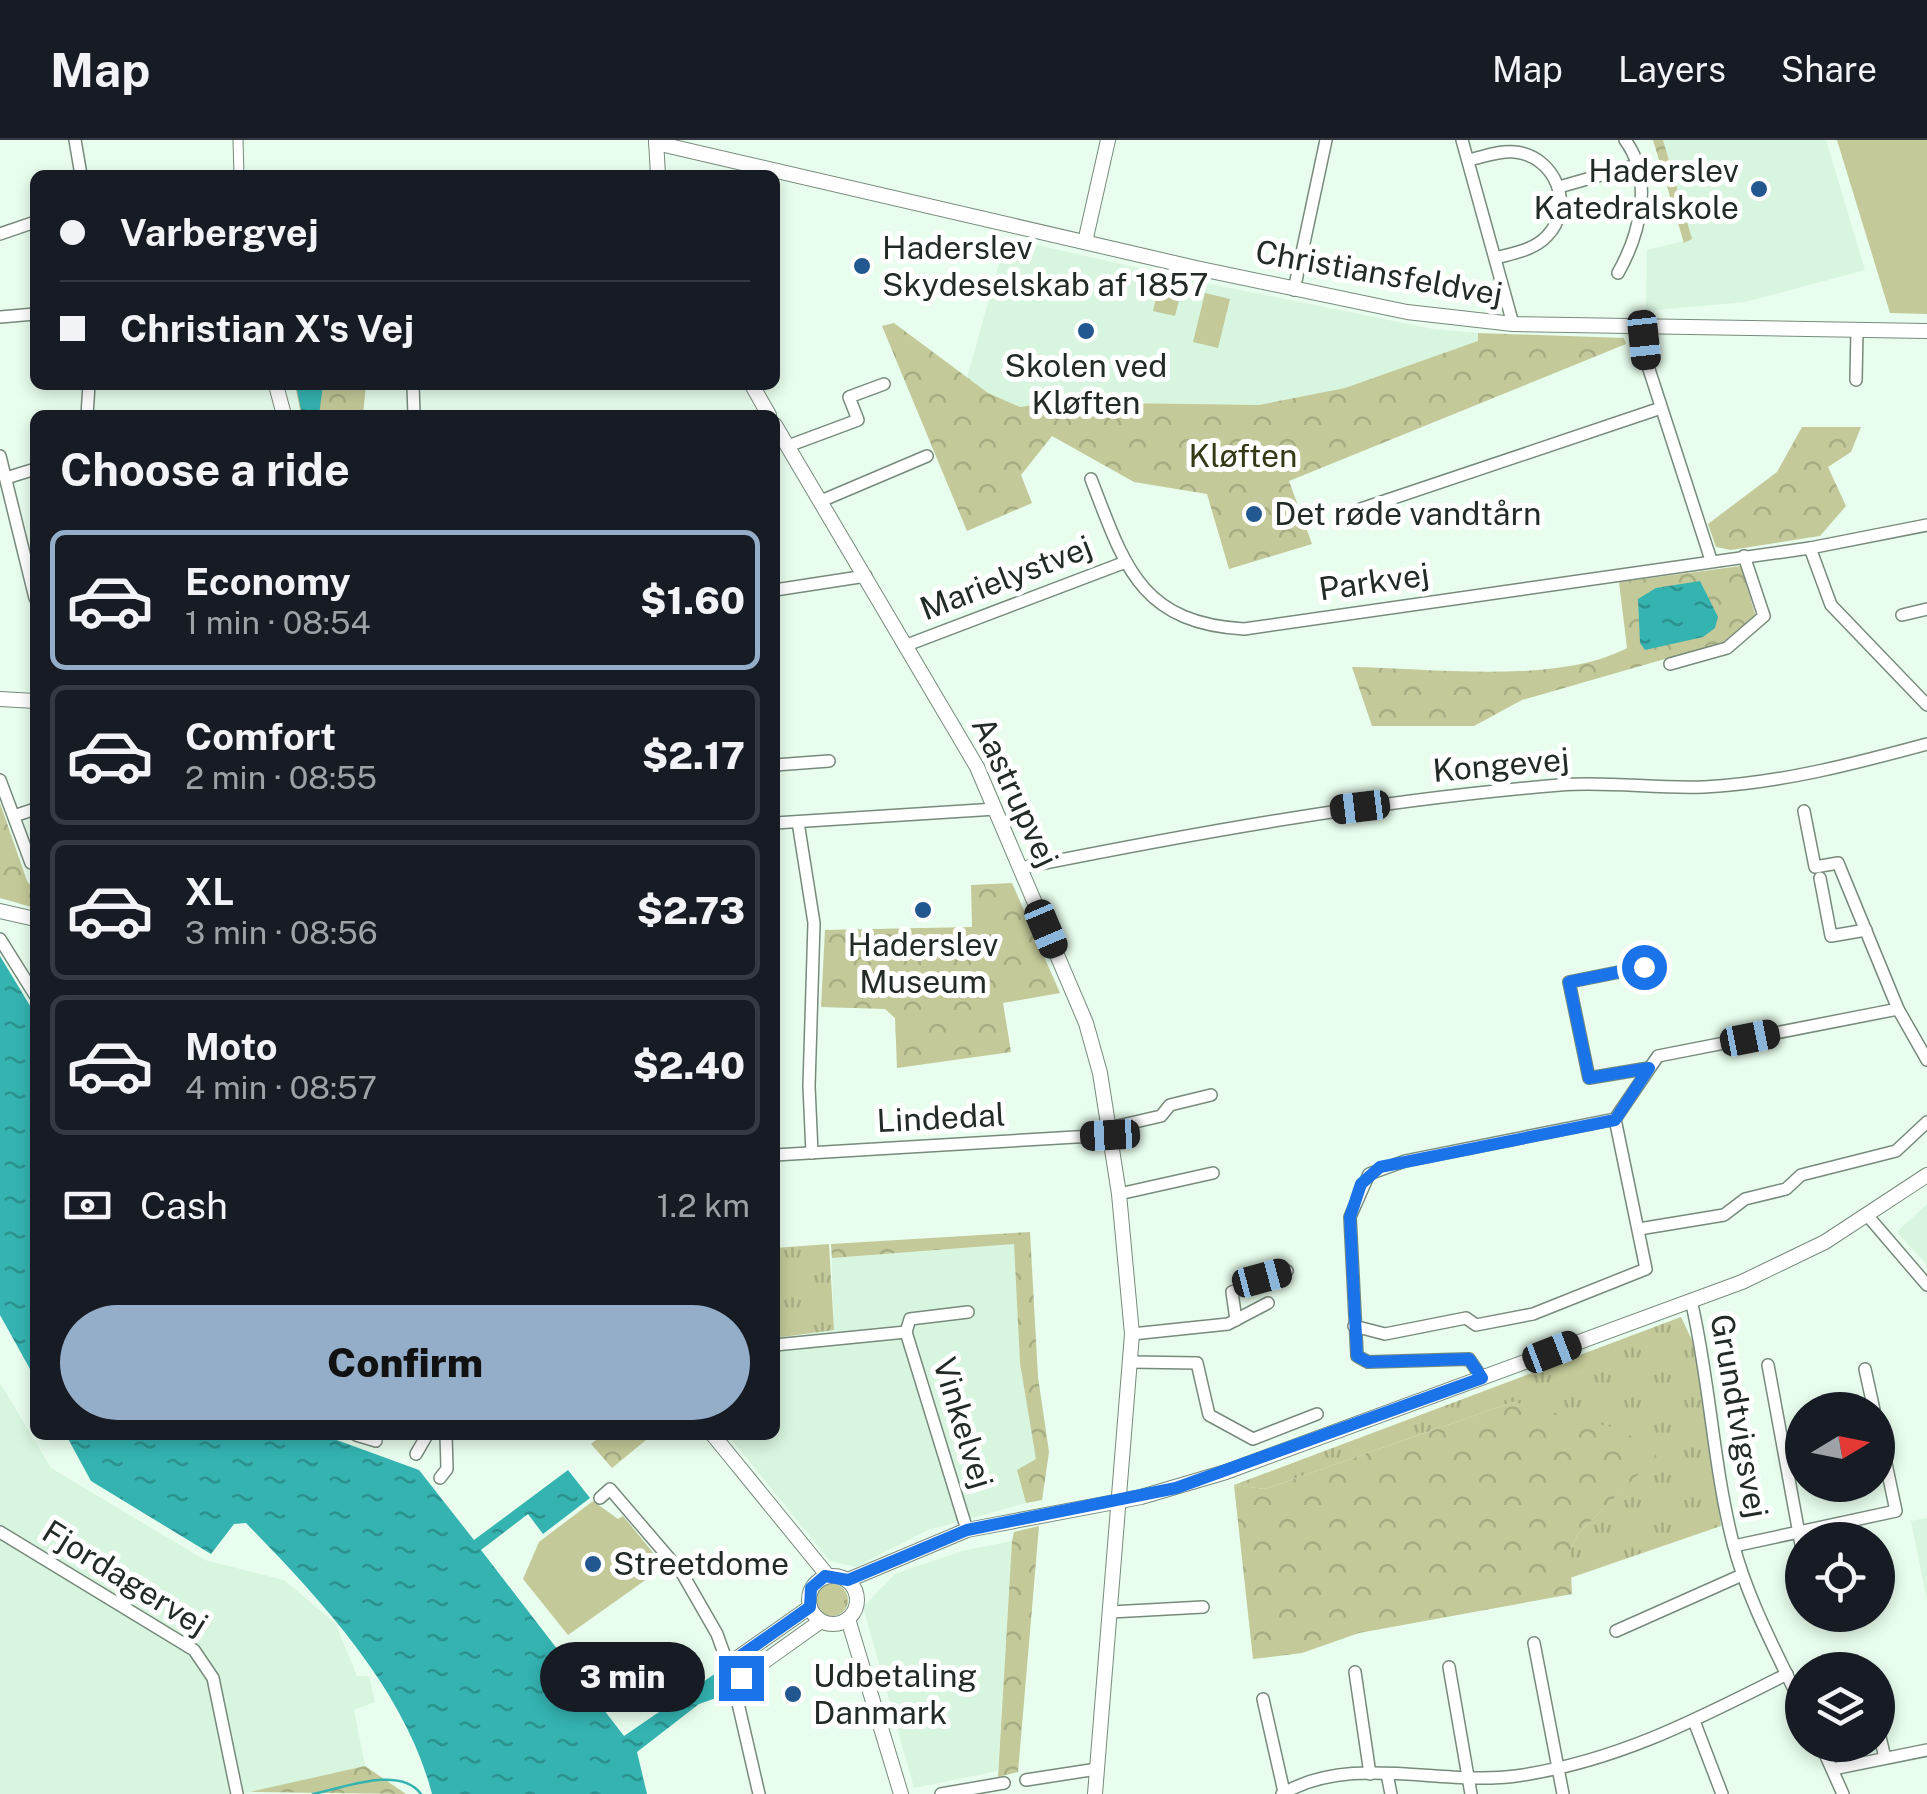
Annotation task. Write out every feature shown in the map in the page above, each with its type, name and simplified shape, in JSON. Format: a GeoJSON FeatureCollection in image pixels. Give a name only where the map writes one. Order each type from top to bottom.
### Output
{"type":"FeatureCollection","features":[{"type":"Feature","properties":{"kind":"street"},"geometry":{"type":"LineString","coordinates":[[76,140],[80,170]]}},
{"type":"Feature","properties":{"kind":"street"},"geometry":{"type":"LineString","coordinates":[[238,140],[239,170]]}},
{"type":"Feature","properties":{"kind":"street"},"geometry":{"type":"LineString","coordinates":[[1085,242],[1108,140]]}},
{"type":"Feature","properties":{"kind":"street"},"geometry":{"type":"LineString","coordinates":[[1294,290],[1326,140]]}},
{"type":"Feature","properties":{"kind":"street"},"geometry":{"type":"LineString","coordinates":[[1462,140],[1513,324]]}},
{"type":"Feature","properties":{"kind":"street"},"geometry":{"type":"LineString","coordinates":[[1618,274],[1637,236],[1640,164],[1626,140]]}},
{"type":"Feature","properties":{"kind":"street"},"geometry":{"type":"LineString","coordinates":[[652,141],[657,170]]}},
{"type":"Feature","properties":{"kind":"street","name":"Christiansfeldvej"},"geometry":{"type":"LineString","coordinates":[[652,141],[772,170]]}},
{"type":"Feature","properties":{"kind":"street"},"geometry":{"type":"LineString","coordinates":[[1468,160],[1521,146],[1540,162],[1558,186],[1558,217],[1544,239],[1496,258]]}},
{"type":"Feature","properties":{"kind":"street"},"geometry":{"type":"LineString","coordinates":[[1558,186],[1640,164]]}},
{"type":"Feature","properties":{"kind":"street","name":"Christiansfeldvej"},"geometry":{"type":"LineString","coordinates":[[780,172],[1294,290],[1408,312],[1513,324],[1927,331]]}},
{"type":"Feature","properties":{"kind":"street"},"geometry":{"type":"LineString","coordinates":[[0,234],[30,224]]}},
{"type":"Feature","properties":{"kind":"street"},"geometry":{"type":"LineString","coordinates":[[0,317],[30,314]]}},
{"type":"Feature","properties":{"kind":"street"},"geometry":{"type":"LineString","coordinates":[[1642,327],[1646,360],[1711,560]]}},
{"type":"Feature","properties":{"kind":"street"},"geometry":{"type":"LineString","coordinates":[[1856,380],[1857,330]]}},
{"type":"Feature","properties":{"kind":"street","name":"Aastrupvej"},"geometry":{"type":"LineString","coordinates":[[884,384],[848,398],[858,420],[780,437],[963,738],[1086,1022],[1110,1132],[1132,1334],[1095,1794]]}},
{"type":"Feature","properties":{"kind":"street"},"geometry":{"type":"LineString","coordinates":[[1346,514],[1661,408]]}},
{"type":"Feature","properties":{"kind":"street"},"geometry":{"type":"LineString","coordinates":[[0,456],[30,578]]}},
{"type":"Feature","properties":{"kind":"street"},"geometry":{"type":"LineString","coordinates":[[821,501],[927,456]]}},
{"type":"Feature","properties":{"kind":"street"},"geometry":{"type":"LineString","coordinates":[[6,478],[30,471]]}},
{"type":"Feature","properties":{"kind":"street","name":"Parkvej"},"geometry":{"type":"LineString","coordinates":[[1092,480],[1124,563],[1137,585],[1189,621],[1244,628],[1810,548],[1927,525]]}},
{"type":"Feature","properties":{"kind":"street"},"geometry":{"type":"LineString","coordinates":[[20,540],[30,535]]}},
{"type":"Feature","properties":{"kind":"street"},"geometry":{"type":"LineString","coordinates":[[1810,548],[1831,605],[1927,704]]}},
{"type":"Feature","properties":{"kind":"street"},"geometry":{"type":"LineString","coordinates":[[1670,664],[1727,648],[1764,616],[1744,556]]}},
{"type":"Feature","properties":{"kind":"street","name":"Marielystvej"},"geometry":{"type":"LineString","coordinates":[[907,645],[1124,563]]}},
{"type":"Feature","properties":{"kind":"street"},"geometry":{"type":"LineString","coordinates":[[780,589],[866,576]]}},
{"type":"Feature","properties":{"kind":"street"},"geometry":{"type":"LineString","coordinates":[[1902,615],[1927,608]]}},
{"type":"Feature","properties":{"kind":"street"},"geometry":{"type":"LineString","coordinates":[[0,699],[30,701]]}},
{"type":"Feature","properties":{"kind":"street","name":"Kongevej"},"geometry":{"type":"LineString","coordinates":[[1020,868],[1244,822],[1394,803],[1564,785],[1756,783],[1808,776],[1927,744]]}},
{"type":"Feature","properties":{"kind":"street"},"geometry":{"type":"LineString","coordinates":[[780,766],[829,761]]}},
{"type":"Feature","properties":{"kind":"street"},"geometry":{"type":"LineString","coordinates":[[0,780],[30,858]]}},
{"type":"Feature","properties":{"kind":"street"},"geometry":{"type":"LineString","coordinates":[[780,823],[996,809]]}},
{"type":"Feature","properties":{"kind":"street"},"geometry":{"type":"LineString","coordinates":[[14,816],[30,811]]}},
{"type":"Feature","properties":{"kind":"street"},"geometry":{"type":"LineString","coordinates":[[1804,811],[1815,867],[1838,863],[1898,1009],[1927,1060]]}},
{"type":"Feature","properties":{"kind":"street"},"geometry":{"type":"LineString","coordinates":[[798,822],[814,923],[809,1086],[812,1153]]}},
{"type":"Feature","properties":{"kind":"street"},"geometry":{"type":"LineString","coordinates":[[1820,878],[1831,936],[1866,930]]}},
{"type":"Feature","properties":{"kind":"street"},"geometry":{"type":"LineString","coordinates":[[0,911],[30,918]]}},
{"type":"Feature","properties":{"kind":"street"},"geometry":{"type":"LineString","coordinates":[[0,939],[30,987]]}},
{"type":"Feature","properties":{"kind":"street"},"geometry":{"type":"LineString","coordinates":[[1644,967],[1569,982],[1589,1078],[1649,1068]]}},
{"type":"Feature","properties":{"kind":"street"},"geometry":{"type":"LineString","coordinates":[[1354,1326],[1385,1334],[1466,1318],[1476,1325],[1533,1314],[1646,1269],[1615,1120],[1658,1056],[1898,1009]]}},
{"type":"Feature","properties":{"kind":"street"},"geometry":{"type":"LineString","coordinates":[[1110,1132],[1160,1116],[1170,1104],[1211,1096]]}},
{"type":"Feature","properties":{"kind":"street"},"geometry":{"type":"LineString","coordinates":[[1482,1378],[1469,1359],[1360,1360],[1354,1350],[1350,1217],[1369,1174],[1405,1161],[1615,1120]]}},
{"type":"Feature","properties":{"kind":"street"},"geometry":{"type":"LineString","coordinates":[[1639,1229],[1724,1215],[1745,1198],[1786,1188],[1801,1175],[1896,1151],[1927,1122]]}},
{"type":"Feature","properties":{"kind":"street","name":"Lindedal"},"geometry":{"type":"LineString","coordinates":[[780,1155],[1110,1132]]}},
{"type":"Feature","properties":{"kind":"street"},"geometry":{"type":"LineString","coordinates":[[1119,1194],[1212,1173]]}},
{"type":"Feature","properties":{"kind":"street"},"geometry":{"type":"LineString","coordinates":[[717,1440],[797,1540],[822,1580],[852,1586],[894,1561],[967,1530],[1120,1500],[1226,1472],[1691,1300],[1800,1254],[1927,1175]]}},
{"type":"Feature","properties":{"kind":"street"},"geometry":{"type":"LineString","coordinates":[[1867,1215],[1927,1285]]}},
{"type":"Feature","properties":{"kind":"street"},"geometry":{"type":"LineString","coordinates":[[1236,1320],[1232,1292],[1288,1272]]}},
{"type":"Feature","properties":{"kind":"street","name":"Grundtvigsvej"},"geometry":{"type":"LineString","coordinates":[[1691,1300],[1712,1399],[1734,1546],[1742,1575],[1785,1670]]}},
{"type":"Feature","properties":{"kind":"street"},"geometry":{"type":"LineString","coordinates":[[1132,1334],[1236,1320],[1268,1303]]}},
{"type":"Feature","properties":{"kind":"street","name":"Vinkelvej"},"geometry":{"type":"LineString","coordinates":[[967,1530],[906,1332],[910,1319],[968,1312]]}},
{"type":"Feature","properties":{"kind":"street","name":"Vinkelvej"},"geometry":{"type":"LineString","coordinates":[[780,1345],[906,1332]]}},
{"type":"Feature","properties":{"kind":"street"},"geometry":{"type":"LineString","coordinates":[[1130,1362],[1197,1364],[1209,1415],[1253,1439],[1317,1414]]}},
{"type":"Feature","properties":{"kind":"street"},"geometry":{"type":"LineString","coordinates":[[1768,1365],[1797,1522]]}},
{"type":"Feature","properties":{"kind":"street"},"geometry":{"type":"LineString","coordinates":[[1865,1369],[1870,1392]]}},
{"type":"Feature","properties":{"kind":"street"},"geometry":{"type":"LineString","coordinates":[[370,1440],[376,1442]]}},
{"type":"Feature","properties":{"kind":"street"},"geometry":{"type":"LineString","coordinates":[[416,1454],[424,1440]]}},
{"type":"Feature","properties":{"kind":"street"},"geometry":{"type":"LineString","coordinates":[[440,1478],[447,1469],[446,1440]]}},
{"type":"Feature","properties":{"kind":"street"},"geometry":{"type":"LineString","coordinates":[[600,1498],[610,1488],[682,1573],[717,1634],[731,1673],[759,1794]]}},
{"type":"Feature","properties":{"kind":"street"},"geometry":{"type":"LineString","coordinates":[[1848,1522],[1896,1511],[1894,1502]]}},
{"type":"Feature","properties":{"kind":"street","name":"Fjordagervej"},"geometry":{"type":"LineString","coordinates":[[0,1532],[194,1650],[213,1678],[237,1794]]}},
{"type":"Feature","properties":{"kind":"street"},"geometry":{"type":"LineString","coordinates":[[1734,1546],[1785,1536]]}},
{"type":"Feature","properties":{"kind":"street"},"geometry":{"type":"LineString","coordinates":[[1616,1631],[1742,1575]]}},
{"type":"Feature","properties":{"kind":"street"},"geometry":{"type":"LineString","coordinates":[[731,1673],[736,1659],[810,1607],[822,1580]]}},
{"type":"Feature","properties":{"kind":"street"},"geometry":{"type":"LineString","coordinates":[[731,1673],[741,1678],[856,1609],[852,1586]]}},
{"type":"Feature","properties":{"kind":"street"},"geometry":{"type":"LineString","coordinates":[[810,1607],[835,1621],[863,1667],[901,1794]]}},
{"type":"Feature","properties":{"kind":"street"},"geometry":{"type":"LineString","coordinates":[[1110,1612],[1204,1607]]}},
{"type":"Feature","properties":{"kind":"street"},"geometry":{"type":"LineString","coordinates":[[1534,1643],[1563,1794]]}},
{"type":"Feature","properties":{"kind":"street"},"geometry":{"type":"LineString","coordinates":[[1449,1667],[1472,1794]]}},
{"type":"Feature","properties":{"kind":"street"},"geometry":{"type":"LineString","coordinates":[[1355,1672],[1370,1774]]}},
{"type":"Feature","properties":{"kind":"street"},"geometry":{"type":"LineString","coordinates":[[1263,1700],[1283,1793],[1309,1780],[1370,1774],[1468,1778],[1558,1769],[1645,1744],[1785,1675]]}},
{"type":"Feature","properties":{"kind":"street"},"geometry":{"type":"LineString","coordinates":[[1694,1721],[1722,1794]]}},
{"type":"Feature","properties":{"kind":"street"},"geometry":{"type":"LineString","coordinates":[[1895,1756],[1927,1750]]}},
{"type":"Feature","properties":{"kind":"street"},"geometry":{"type":"LineString","coordinates":[[1829,1762],[1843,1794]]}},
{"type":"Feature","properties":{"kind":"street"},"geometry":{"type":"LineString","coordinates":[[1832,1769],[1866,1762]]}},
{"type":"Feature","properties":{"kind":"street"},"geometry":{"type":"LineString","coordinates":[[1026,1780],[1097,1768]]}},
{"type":"Feature","properties":{"kind":"street"},"geometry":{"type":"LineString","coordinates":[[1388,1774],[1391,1794]]}},
{"type":"Feature","properties":{"kind":"street"},"geometry":{"type":"LineString","coordinates":[[1309,1780],[1312,1794]]}},
{"type":"Feature","properties":{"kind":"street"},"geometry":{"type":"LineString","coordinates":[[940,1794],[1004,1783]]}},
{"type":"Feature","properties":{"kind":"shaded area","name":"Haderslev Katedralskole"},"geometry":{"type":"Polygon","coordinates":[[[1663,140],[1826,140],[1865,270],[1745,302],[1646,311],[1647,250],[1691,239],[1663,140]]]}},
{"type":"Feature","properties":{"kind":"shaded area"},"geometry":{"type":"Polygon","coordinates":[[[1006,238],[1433,329],[1478,333],[1479,341],[1345,388],[1259,405],[1054,402],[1020,407],[988,394],[967,378],[1006,238]]]}},
{"type":"Feature","properties":{"kind":"shaded area"},"geometry":{"type":"Polygon","coordinates":[[[1927,1204],[1927,1265],[1897,1232],[1927,1204]]]}},
{"type":"Feature","properties":{"kind":"shaded area"},"geometry":{"type":"Polygon","coordinates":[[[831,1244],[833,1258],[1014,1244],[1020,1363],[1037,1460],[1017,1471],[1026,1503],[928,1530],[856,1567],[830,1561],[732,1440],[780,1440],[780,1337],[834,1330],[831,1244]]]}},
{"type":"Feature","properties":{"kind":"shaded area"},"geometry":{"type":"Polygon","coordinates":[[[0,1383],[30,1433],[30,1440],[34,1440],[51,1468],[205,1560],[284,1580],[335,1623],[357,1676],[369,1676],[375,1702],[354,1710],[365,1766],[244,1794],[0,1794],[0,1383]]]}},
{"type":"Feature","properties":{"kind":"shaded area"},"geometry":{"type":"Polygon","coordinates":[[[1927,1518],[1927,1600],[1911,1521],[1927,1518]]]}},
{"type":"Feature","properties":{"kind":"shaded area"},"geometry":{"type":"Polygon","coordinates":[[[1012,1541],[998,1771],[914,1788],[863,1607],[895,1574],[962,1551],[1012,1541]]]}},
{"type":"Feature","properties":{"kind":"green space"},"geometry":{"type":"Polygon","coordinates":[[[1653,140],[1663,140],[1692,239],[1684,243],[1653,140]]]}},
{"type":"Feature","properties":{"kind":"green space"},"geometry":{"type":"Polygon","coordinates":[[[1837,140],[1927,140],[1927,314],[1890,313],[1837,140]]]}},
{"type":"Feature","properties":{"kind":"green space"},"geometry":{"type":"Polygon","coordinates":[[[1162,273],[1185,277],[1175,316],[1153,311],[1162,273]]]}},
{"type":"Feature","properties":{"kind":"green space"},"geometry":{"type":"Polygon","coordinates":[[[1205,293],[1230,299],[1218,348],[1193,342],[1205,293]]]}},
{"type":"Feature","properties":{"kind":"green space","name":"Kløften"},"geometry":{"type":"Polygon","coordinates":[[[894,323],[988,393],[1020,407],[1054,402],[1259,405],[1345,388],[1478,341],[1478,333],[1624,338],[1626,344],[1289,481],[1312,544],[1229,569],[1207,494],[1134,482],[1052,436],[1021,475],[1032,503],[967,531],[882,326],[894,323]]]}},
{"type":"Feature","properties":{"kind":"green space"},"geometry":{"type":"Polygon","coordinates":[[[296,390],[366,390],[364,410],[300,410],[296,390]]]}},
{"type":"Feature","properties":{"kind":"green space"},"geometry":{"type":"Polygon","coordinates":[[[1802,427],[1861,427],[1851,452],[1828,467],[1846,506],[1820,536],[1731,550],[1716,547],[1708,524],[1777,472],[1802,427]]]}},
{"type":"Feature","properties":{"kind":"green space"},"geometry":{"type":"Polygon","coordinates":[[[1741,566],[1756,617],[1724,642],[1522,700],[1474,726],[1372,726],[1352,667],[1530,671],[1598,659],[1627,648],[1619,582],[1741,566]]]}},
{"type":"Feature","properties":{"kind":"green space"},"geometry":{"type":"Polygon","coordinates":[[[0,803],[30,885],[30,907],[0,898],[0,803]]]}},
{"type":"Feature","properties":{"kind":"green space"},"geometry":{"type":"Polygon","coordinates":[[[1012,883],[1060,993],[1003,1003],[1011,1052],[897,1068],[895,1018],[885,1009],[821,1007],[825,930],[972,927],[971,885],[1012,883]]]}},
{"type":"Feature","properties":{"kind":"green space"},"geometry":{"type":"Polygon","coordinates":[[[1030,1232],[1038,1377],[1049,1452],[1042,1500],[1026,1503],[1017,1470],[1036,1459],[1020,1363],[1014,1244],[832,1258],[831,1244],[1030,1232]]]}},
{"type":"Feature","properties":{"kind":"green space"},"geometry":{"type":"Polygon","coordinates":[[[829,1244],[834,1330],[780,1337],[780,1248],[829,1244]]]}},
{"type":"Feature","properties":{"kind":"green space"},"geometry":{"type":"Polygon","coordinates":[[[1681,1317],[1698,1353],[1721,1526],[1570,1578],[1570,1550],[1578,1534],[1656,1456],[1513,1402],[1265,1489],[1234,1485],[1681,1317]]]}},
{"type":"Feature","properties":{"kind":"green space"},"geometry":{"type":"Polygon","coordinates":[[[1513,1402],[1623,1430],[1657,1456],[1578,1534],[1570,1550],[1572,1594],[1359,1633],[1302,1653],[1253,1659],[1234,1485],[1265,1489],[1513,1402]]]}},
{"type":"Feature","properties":{"kind":"green space"},"geometry":{"type":"Polygon","coordinates":[[[596,1440],[646,1440],[612,1468],[591,1444],[596,1440]]]}},
{"type":"Feature","properties":{"kind":"green space","name":"Streetdome"},"geometry":{"type":"Polygon","coordinates":[[[593,1501],[618,1519],[623,1516],[655,1555],[652,1558],[661,1569],[568,1635],[523,1579],[539,1542],[593,1501]]]}},
{"type":"Feature","properties":{"kind":"green space"},"geometry":{"type":"Polygon","coordinates":[[[1039,1526],[1018,1772],[998,1777],[1012,1541],[1014,1532],[1039,1526]]]}},
{"type":"Feature","properties":{"kind":"green space"},"geometry":{"type":"Polygon","coordinates":[[[832,1584],[843,1589],[848,1600],[843,1611],[832,1616],[821,1611],[816,1600],[821,1589],[832,1584]]]}},
{"type":"Feature","properties":{"kind":"green space"},"geometry":{"type":"Polygon","coordinates":[[[365,1766],[406,1794],[250,1792],[365,1766]]]}},
{"type":"Feature","properties":{"kind":"water"},"geometry":{"type":"Polygon","coordinates":[[[297,390],[322,390],[320,410],[301,410],[297,390]]]}},
{"type":"Feature","properties":{"kind":"water"},"geometry":{"type":"Polygon","coordinates":[[[1700,581],[1718,617],[1715,628],[1703,637],[1645,650],[1640,643],[1638,599],[1656,588],[1700,581]]]}},
{"type":"Feature","properties":{"kind":"water"},"geometry":{"type":"Polygon","coordinates":[[[0,956],[30,1006],[30,1369],[0,1315],[0,956]]]}},
{"type":"Feature","properties":{"kind":"water"},"geometry":{"type":"Polygon","coordinates":[[[69,1440],[337,1440],[419,1470],[474,1540],[568,1470],[590,1498],[543,1534],[528,1514],[481,1550],[624,1736],[716,1673],[722,1696],[699,1704],[637,1752],[647,1794],[432,1794],[419,1755],[381,1682],[330,1614],[246,1523],[234,1524],[211,1554],[91,1481],[69,1440]]]}},
{"type":"Feature","properties":{"kind":"waterway"},"geometry":{"type":"LineString","coordinates":[[313,1794],[386,1780],[412,1785],[421,1794]]}},
{"type":"Feature","properties":{"kind":"place","name":"Haderslev Katedralskole"},"geometry":{"type":"Point","coordinates":[1759,189]}},
{"type":"Feature","properties":{"kind":"place","name":"Haderslev Skydeselskab af 1857"},"geometry":{"type":"Point","coordinates":[862,266]}},
{"type":"Feature","properties":{"kind":"place","name":"Skolen ved Kløften"},"geometry":{"type":"Point","coordinates":[1086,331]}},
{"type":"Feature","properties":{"kind":"place","name":"Det røde vandtårn"},"geometry":{"type":"Point","coordinates":[1254,514]}},
{"type":"Feature","properties":{"kind":"place","name":"Haderslev Museum"},"geometry":{"type":"Point","coordinates":[923,910]}},
{"type":"Feature","properties":{"kind":"place","name":"Streetdome"},"geometry":{"type":"Point","coordinates":[593,1564]}},
{"type":"Feature","properties":{"kind":"place","name":"Udbetaling Danmark"},"geometry":{"type":"Point","coordinates":[793,1694]}},
{"type":"Feature","properties":{"kind":"route"},"geometry":{"type":"LineString","coordinates":[[741,1678],[731,1673],[736,1659],[810,1607],[811,1588],[825,1576],[848,1580],[967,1530],[1176,1488],[1482,1378],[1469,1359],[1368,1362],[1357,1356],[1350,1217],[1361,1184],[1380,1167],[1615,1120],[1649,1068],[1589,1078],[1569,982],[1644,967]]}}]}
